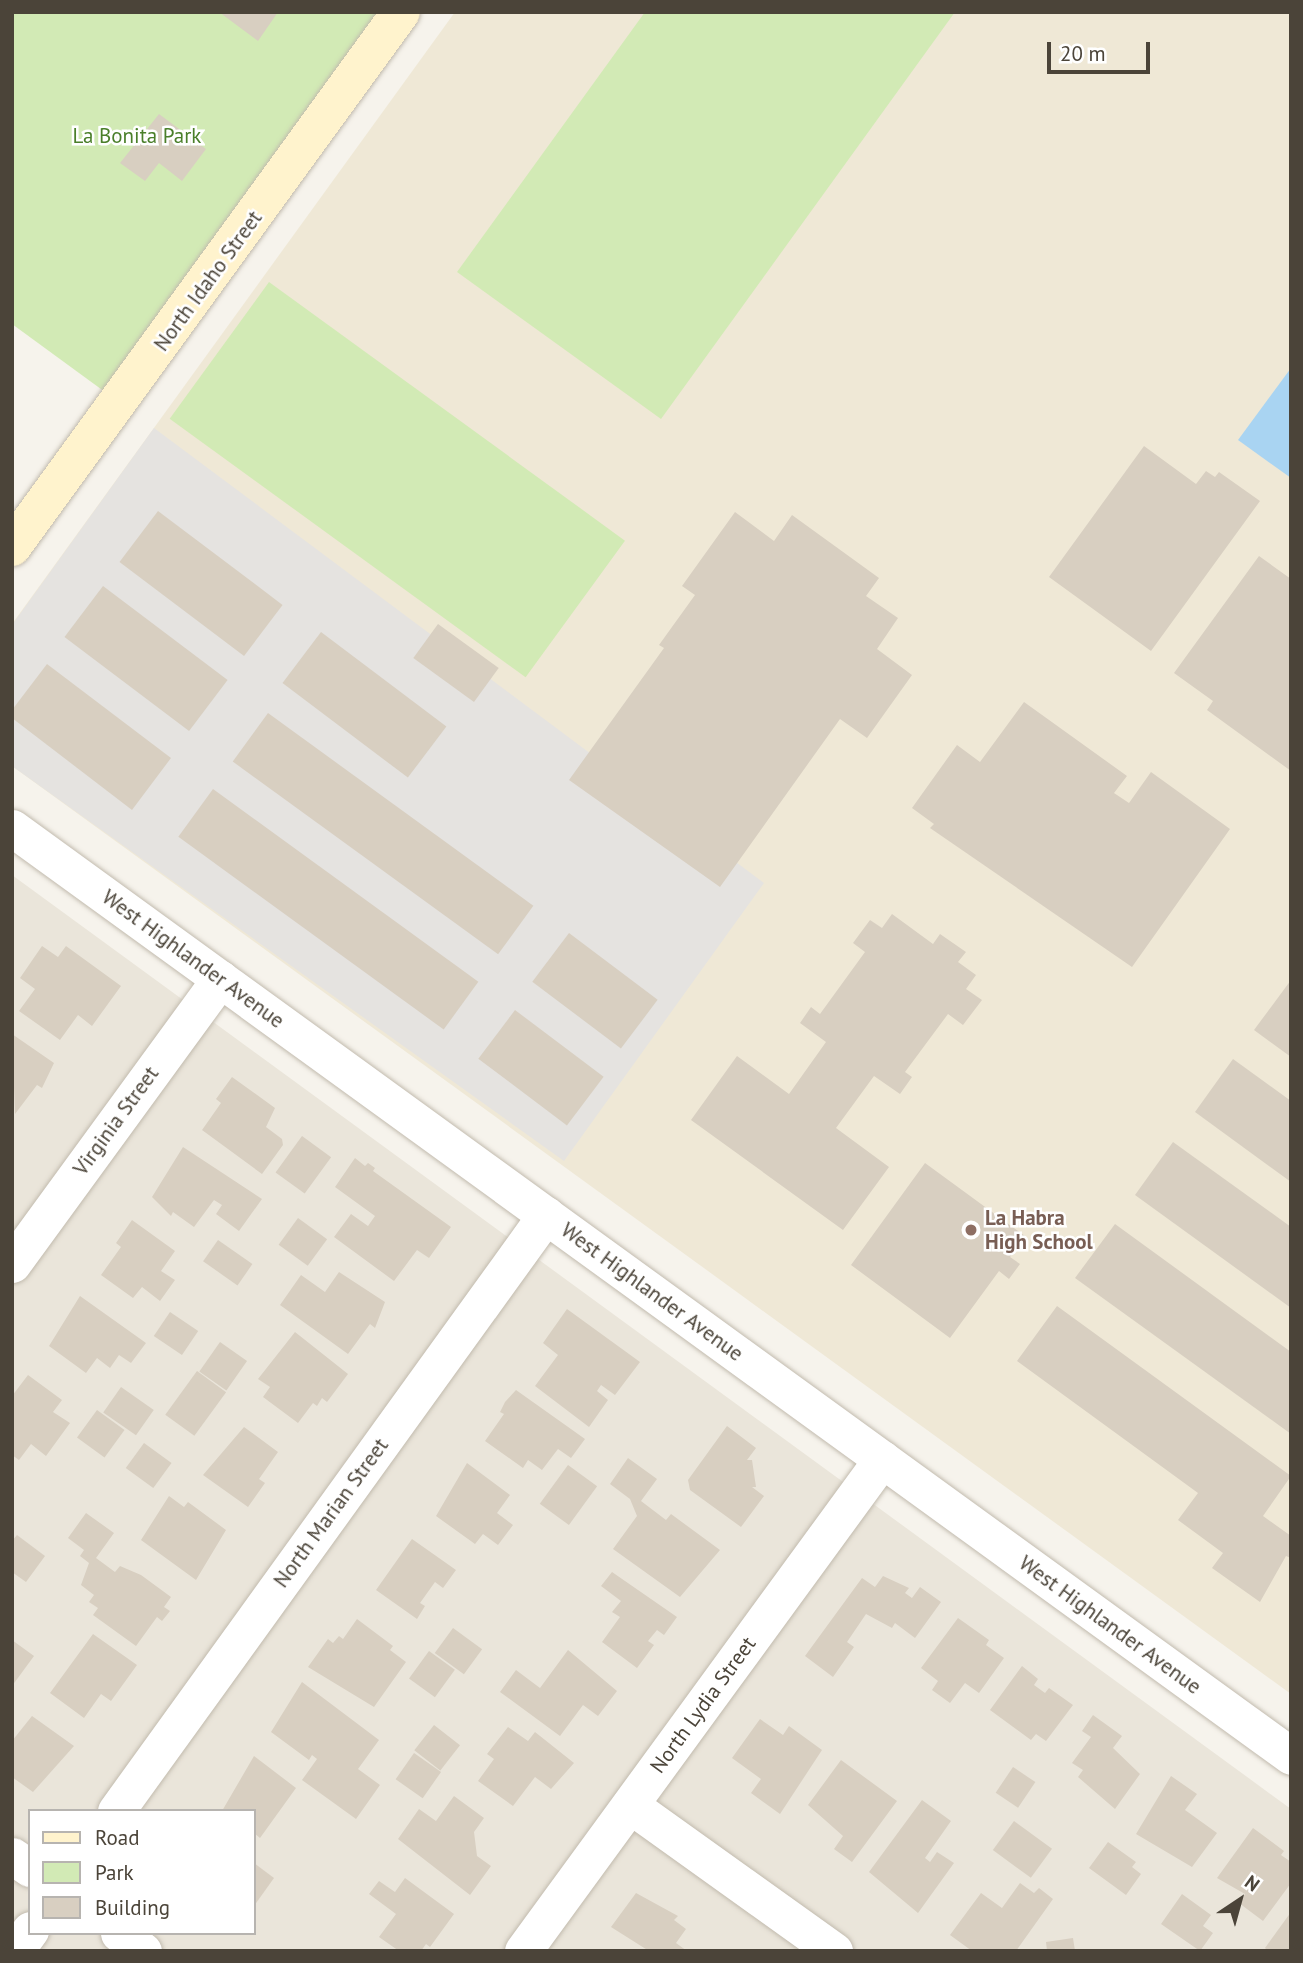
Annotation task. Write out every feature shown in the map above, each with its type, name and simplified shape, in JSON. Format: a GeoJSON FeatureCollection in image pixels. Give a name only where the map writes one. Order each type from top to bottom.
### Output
{"type":"FeatureCollection","features":[{"type":"Feature","properties":{"kind":"street","name":"North Idaho Street"},"geometry":{"type":"LineString","coordinates":[[12,547],[401,12]]}},
{"type":"Feature","properties":{"kind":"street","name":"West Highlander Avenue"},"geometry":{"type":"LineString","coordinates":[[12,828],[1291,1756]]}},
{"type":"Feature","properties":{"kind":"street","name":"Virginia Street"},"geometry":{"type":"LineString","coordinates":[[12,1264],[220,979]]}},
{"type":"Feature","properties":{"kind":"street","name":"North Marian Street"},"geometry":{"type":"LineString","coordinates":[[117,1809],[547,1215]]}},
{"type":"Feature","properties":{"kind":"street","name":"North Lydia Street"},"geometry":{"type":"LineString","coordinates":[[523,1951],[882,1459]]}},
{"type":"Feature","properties":{"kind":"street"},"geometry":{"type":"LineString","coordinates":[[630,1805],[834,1951]]}},
{"type":"Feature","properties":{"kind":"street"},"geometry":{"type":"LineString","coordinates":[[12,1856],[28,1867]]}},
{"type":"Feature","properties":{"kind":"street"},"geometry":{"type":"LineString","coordinates":[[15,1951],[28,1933]]}},
{"type":"Feature","properties":{"kind":"street"},"geometry":{"type":"LineString","coordinates":[[122,1935],[143,1951]]}},
{"type":"Feature","properties":{"kind":"shaded area","name":"La Habra High School"},"geometry":{"type":"Polygon","coordinates":[[[455,12],[1291,12],[1291,1694],[12,766],[12,624],[455,12]]]}},
{"type":"Feature","properties":{"kind":"shaded area"},"geometry":{"type":"Polygon","coordinates":[[[154,428],[764,883],[564,1161],[12,766],[12,625],[154,428]]]}},
{"type":"Feature","properties":{"kind":"shaded area"},"geometry":{"type":"Polygon","coordinates":[[[12,875],[1291,1809],[1291,1951],[12,1951],[12,875]]]}},
{"type":"Feature","properties":{"kind":"green space","name":"La Bonita Park"},"geometry":{"type":"Polygon","coordinates":[[[12,12],[380,12],[105,392],[12,324],[12,12]]]}},
{"type":"Feature","properties":{"kind":"green space"},"geometry":{"type":"Polygon","coordinates":[[[645,12],[955,12],[661,419],[457,272],[645,12]]]}},
{"type":"Feature","properties":{"kind":"green space"},"geometry":{"type":"Polygon","coordinates":[[[269,282],[625,541],[526,677],[170,419],[269,282]]]}},
{"type":"Feature","properties":{"kind":"water"},"geometry":{"type":"Polygon","coordinates":[[[1291,368],[1291,478],[1238,440],[1291,368]]]}},
{"type":"Feature","properties":{"kind":"building"},"geometry":{"type":"Polygon","coordinates":[[[219,12],[278,12],[258,41],[219,12]]]}},
{"type":"Feature","properties":{"kind":"building"},"geometry":{"type":"Polygon","coordinates":[[[159,114],[206,149],[182,181],[159,163],[145,181],[120,163],[159,114]]]}},
{"type":"Feature","properties":{"kind":"building"},"geometry":{"type":"Polygon","coordinates":[[[1144,446],[1196,484],[1206,471],[1215,477],[1219,472],[1260,501],[1151,651],[1049,577],[1144,446]]]}},
{"type":"Feature","properties":{"kind":"building"},"geometry":{"type":"Polygon","coordinates":[[[158,511],[283,605],[244,656],[119,562],[158,511]]]}},
{"type":"Feature","properties":{"kind":"building"},"geometry":{"type":"Polygon","coordinates":[[[735,512],[774,541],[792,515],[879,578],[866,596],[898,618],[877,649],[912,675],[867,738],[840,719],[720,887],[569,780],[664,648],[659,645],[695,595],[682,586],[735,512]]]}},
{"type":"Feature","properties":{"kind":"building"},"geometry":{"type":"Polygon","coordinates":[[[1259,556],[1291,579],[1291,771],[1207,710],[1213,701],[1174,673],[1259,556]]]}},
{"type":"Feature","properties":{"kind":"building"},"geometry":{"type":"Polygon","coordinates":[[[103,586],[228,680],[189,731],[64,637],[103,586]]]}},
{"type":"Feature","properties":{"kind":"building"},"geometry":{"type":"Polygon","coordinates":[[[438,624],[499,668],[474,702],[413,658],[438,624]]]}},
{"type":"Feature","properties":{"kind":"building"},"geometry":{"type":"Polygon","coordinates":[[[321,632],[446,726],[408,778],[282,683],[321,632]]]}},
{"type":"Feature","properties":{"kind":"building"},"geometry":{"type":"Polygon","coordinates":[[[47,664],[171,758],[132,810],[12,718],[12,710],[47,664]]]}},
{"type":"Feature","properties":{"kind":"building"},"geometry":{"type":"Polygon","coordinates":[[[1024,702],[1127,776],[1114,793],[1129,803],[1151,772],[1230,829],[1132,967],[930,828],[934,824],[912,808],[957,745],[980,762],[1024,702]]]}},
{"type":"Feature","properties":{"kind":"building"},"geometry":{"type":"Polygon","coordinates":[[[268,713],[533,906],[498,954],[233,762],[268,713]]]}},
{"type":"Feature","properties":{"kind":"building"},"geometry":{"type":"Polygon","coordinates":[[[213,789],[478,982],[444,1030],[178,837],[213,789]]]}},
{"type":"Feature","properties":{"kind":"building"},"geometry":{"type":"Polygon","coordinates":[[[892,914],[933,944],[940,934],[966,952],[958,962],[976,975],[966,989],[982,1000],[963,1025],[948,1014],[905,1072],[912,1077],[900,1094],[874,1076],[836,1128],[889,1167],[843,1230],[691,1120],[737,1056],[789,1094],[826,1042],[800,1023],[811,1007],[820,1014],[865,952],[853,943],[870,920],[882,928],[892,914]]]}},
{"type":"Feature","properties":{"kind":"building"},"geometry":{"type":"Polygon","coordinates":[[[569,933],[658,1000],[621,1049],[532,982],[569,933]]]}},
{"type":"Feature","properties":{"kind":"building"},"geometry":{"type":"Polygon","coordinates":[[[42,946],[58,957],[66,946],[121,986],[92,1026],[78,1015],[60,1040],[19,1011],[35,989],[20,978],[42,946]]]}},
{"type":"Feature","properties":{"kind":"building"},"geometry":{"type":"Polygon","coordinates":[[[1291,980],[1291,1057],[1254,1030],[1291,980]]]}},
{"type":"Feature","properties":{"kind":"building"},"geometry":{"type":"Polygon","coordinates":[[[515,1010],[604,1077],[567,1126],[478,1059],[515,1010]]]}},
{"type":"Feature","properties":{"kind":"building"},"geometry":{"type":"Polygon","coordinates":[[[12,1034],[54,1063],[42,1088],[37,1085],[15,1114],[12,1034]]]}},
{"type":"Feature","properties":{"kind":"building"},"geometry":{"type":"Polygon","coordinates":[[[1233,1059],[1291,1101],[1291,1182],[1195,1112],[1233,1059]]]}},
{"type":"Feature","properties":{"kind":"building"},"geometry":{"type":"Polygon","coordinates":[[[232,1077],[275,1108],[266,1127],[282,1139],[283,1145],[262,1174],[202,1130],[221,1103],[216,1099],[232,1077]]]}},
{"type":"Feature","properties":{"kind":"building"},"geometry":{"type":"Polygon","coordinates":[[[302,1136],[331,1157],[305,1194],[276,1172],[302,1136]]]}},
{"type":"Feature","properties":{"kind":"building"},"geometry":{"type":"Polygon","coordinates":[[[1173,1142],[1291,1227],[1291,1308],[1135,1195],[1173,1142]]]}},
{"type":"Feature","properties":{"kind":"building"},"geometry":{"type":"Polygon","coordinates":[[[183,1147],[262,1199],[239,1231],[216,1214],[222,1205],[214,1200],[194,1227],[173,1212],[171,1216],[152,1197],[183,1147]]]}},
{"type":"Feature","properties":{"kind":"building"},"geometry":{"type":"Polygon","coordinates":[[[355,1158],[365,1166],[368,1163],[375,1168],[373,1171],[451,1227],[429,1258],[417,1250],[394,1281],[334,1237],[351,1214],[368,1226],[375,1216],[335,1187],[355,1158]]]}},
{"type":"Feature","properties":{"kind":"building"},"geometry":{"type":"Polygon","coordinates":[[[925,1163],[1025,1236],[1010,1257],[1020,1264],[1009,1279],[999,1271],[950,1338],[851,1265],[925,1163]]]}},
{"type":"Feature","properties":{"kind":"building"},"geometry":{"type":"Polygon","coordinates":[[[298,1218],[327,1239],[308,1266],[279,1245],[298,1218]]]}},
{"type":"Feature","properties":{"kind":"building"},"geometry":{"type":"Polygon","coordinates":[[[132,1220],[175,1251],[161,1271],[175,1280],[160,1301],[142,1287],[133,1298],[101,1275],[121,1247],[116,1243],[132,1220]]]}},
{"type":"Feature","properties":{"kind":"building"},"geometry":{"type":"Polygon","coordinates":[[[1115,1224],[1291,1352],[1291,1434],[1075,1278],[1115,1224]]]}},
{"type":"Feature","properties":{"kind":"building"},"geometry":{"type":"Polygon","coordinates":[[[218,1240],[252,1264],[237,1285],[203,1261],[218,1240]]]}},
{"type":"Feature","properties":{"kind":"building"},"geometry":{"type":"Polygon","coordinates":[[[339,1272],[385,1302],[375,1328],[370,1324],[348,1354],[280,1305],[301,1275],[325,1292],[339,1272]]]}},
{"type":"Feature","properties":{"kind":"building"},"geometry":{"type":"Polygon","coordinates":[[[80,1296],[146,1343],[131,1363],[119,1355],[110,1368],[97,1358],[86,1373],[49,1346],[80,1296]]]}},
{"type":"Feature","properties":{"kind":"building"},"geometry":{"type":"Polygon","coordinates":[[[1057,1306],[1291,1476],[1263,1516],[1291,1536],[1291,1558],[1286,1556],[1260,1602],[1212,1568],[1223,1553],[1178,1520],[1198,1493],[1017,1361],[1057,1306]]]}},
{"type":"Feature","properties":{"kind":"building"},"geometry":{"type":"Polygon","coordinates":[[[567,1309],[640,1362],[615,1395],[601,1385],[597,1391],[608,1400],[589,1427],[535,1386],[558,1355],[543,1343],[567,1309]]]}},
{"type":"Feature","properties":{"kind":"building"},"geometry":{"type":"Polygon","coordinates":[[[170,1312],[198,1331],[182,1355],[154,1336],[170,1312]]]}},
{"type":"Feature","properties":{"kind":"building"},"geometry":{"type":"Polygon","coordinates":[[[295,1332],[348,1374],[327,1402],[322,1398],[317,1406],[313,1403],[298,1423],[263,1397],[270,1387],[258,1379],[295,1332]]]}},
{"type":"Feature","properties":{"kind":"building"},"geometry":{"type":"Polygon","coordinates":[[[220,1342],[247,1361],[226,1390],[199,1371],[220,1342]]]}},
{"type":"Feature","properties":{"kind":"building"},"geometry":{"type":"Polygon","coordinates":[[[197,1371],[226,1392],[194,1436],[165,1415],[197,1371]]]}},
{"type":"Feature","properties":{"kind":"building"},"geometry":{"type":"Polygon","coordinates":[[[28,1375],[62,1400],[53,1412],[70,1423],[46,1456],[31,1444],[19,1460],[12,1455],[12,1396],[28,1375]]]}},
{"type":"Feature","properties":{"kind":"building"},"geometry":{"type":"Polygon","coordinates":[[[121,1387],[154,1410],[136,1435],[103,1412],[121,1387]]]}},
{"type":"Feature","properties":{"kind":"building"},"geometry":{"type":"Polygon","coordinates":[[[516,1390],[585,1439],[571,1458],[558,1449],[542,1470],[528,1460],[523,1468],[485,1441],[504,1414],[500,1412],[505,1402],[516,1390]]]}},
{"type":"Feature","properties":{"kind":"building"},"geometry":{"type":"Polygon","coordinates":[[[97,1410],[125,1430],[105,1457],[77,1438],[97,1410]]]}},
{"type":"Feature","properties":{"kind":"building"},"geometry":{"type":"Polygon","coordinates":[[[727,1426],[756,1448],[747,1460],[752,1460],[756,1487],[752,1487],[764,1496],[741,1527],[690,1490],[688,1480],[727,1426]]]}},
{"type":"Feature","properties":{"kind":"building"},"geometry":{"type":"Polygon","coordinates":[[[244,1427],[278,1452],[259,1479],[265,1483],[248,1507],[203,1475],[244,1427]]]}},
{"type":"Feature","properties":{"kind":"building"},"geometry":{"type":"Polygon","coordinates":[[[144,1443],[172,1463],[153,1488],[126,1468],[144,1443]]]}},
{"type":"Feature","properties":{"kind":"building"},"geometry":{"type":"Polygon","coordinates":[[[628,1458],[657,1479],[641,1501],[666,1520],[671,1514],[720,1550],[680,1597],[613,1549],[637,1516],[630,1499],[610,1484],[628,1458]]]}},
{"type":"Feature","properties":{"kind":"building"},"geometry":{"type":"Polygon","coordinates":[[[467,1463],[510,1495],[497,1513],[513,1525],[498,1545],[483,1534],[475,1544],[436,1516],[467,1463]]]}},
{"type":"Feature","properties":{"kind":"building"},"geometry":{"type":"Polygon","coordinates":[[[568,1465],[597,1486],[569,1525],[540,1504],[568,1465]]]}},
{"type":"Feature","properties":{"kind":"building"},"geometry":{"type":"Polygon","coordinates":[[[169,1496],[184,1507],[188,1502],[226,1530],[196,1580],[141,1540],[169,1496]]]}},
{"type":"Feature","properties":{"kind":"building"},"geometry":{"type":"Polygon","coordinates":[[[86,1513],[114,1533],[96,1558],[115,1572],[120,1566],[141,1575],[171,1597],[164,1607],[170,1611],[162,1621],[157,1617],[136,1646],[93,1615],[98,1608],[89,1602],[94,1595],[81,1585],[89,1563],[80,1556],[84,1550],[68,1538],[86,1513]]]}},
{"type":"Feature","properties":{"kind":"building"},"geometry":{"type":"Polygon","coordinates":[[[17,1535],[45,1556],[26,1582],[12,1572],[12,1541],[17,1535]]]}},
{"type":"Feature","properties":{"kind":"building"},"geometry":{"type":"Polygon","coordinates":[[[412,1539],[456,1570],[443,1588],[435,1582],[420,1603],[425,1606],[417,1619],[376,1590],[412,1539]]]}},
{"type":"Feature","properties":{"kind":"building"},"geometry":{"type":"Polygon","coordinates":[[[612,1572],[677,1617],[664,1635],[657,1630],[648,1641],[654,1645],[637,1668],[602,1642],[620,1617],[612,1612],[621,1601],[601,1586],[612,1572]]]}},
{"type":"Feature","properties":{"kind":"building"},"geometry":{"type":"Polygon","coordinates":[[[883,1576],[909,1588],[905,1593],[912,1598],[920,1587],[941,1602],[915,1638],[895,1623],[892,1628],[866,1614],[847,1642],[854,1647],[833,1677],[805,1656],[862,1578],[875,1587],[883,1576]]]}},
{"type":"Feature","properties":{"kind":"building"},"geometry":{"type":"Polygon","coordinates":[[[958,1618],[989,1640],[986,1645],[1004,1658],[979,1693],[965,1683],[950,1703],[932,1690],[938,1681],[921,1668],[958,1618]]]}},
{"type":"Feature","properties":{"kind":"building"},"geometry":{"type":"Polygon","coordinates":[[[357,1619],[393,1646],[390,1650],[406,1662],[374,1707],[308,1667],[328,1639],[333,1643],[339,1636],[343,1639],[357,1619]]]}},
{"type":"Feature","properties":{"kind":"building"},"geometry":{"type":"Polygon","coordinates":[[[453,1628],[482,1649],[464,1674],[435,1653],[453,1628]]]}},
{"type":"Feature","properties":{"kind":"building"},"geometry":{"type":"Polygon","coordinates":[[[93,1634],[137,1665],[111,1701],[101,1694],[84,1718],[50,1693],[93,1634]]]}},
{"type":"Feature","properties":{"kind":"building"},"geometry":{"type":"Polygon","coordinates":[[[12,1640],[34,1656],[12,1686],[12,1640]]]}},
{"type":"Feature","properties":{"kind":"building"},"geometry":{"type":"Polygon","coordinates":[[[568,1650],[617,1691],[598,1716],[583,1705],[560,1736],[500,1692],[516,1670],[540,1688],[568,1650]]]}},
{"type":"Feature","properties":{"kind":"building"},"geometry":{"type":"Polygon","coordinates":[[[429,1651],[455,1670],[435,1697],[409,1679],[429,1651]]]}},
{"type":"Feature","properties":{"kind":"building"},"geometry":{"type":"Polygon","coordinates":[[[1022,1666],[1038,1679],[1034,1685],[1045,1693],[1049,1688],[1073,1705],[1046,1741],[1036,1734],[1031,1740],[990,1710],[1022,1666]]]}},
{"type":"Feature","properties":{"kind":"building"},"geometry":{"type":"Polygon","coordinates":[[[302,1682],[379,1740],[358,1769],[380,1785],[356,1819],[302,1780],[317,1759],[312,1755],[309,1760],[271,1732],[302,1682]]]}},
{"type":"Feature","properties":{"kind":"building"},"geometry":{"type":"Polygon","coordinates":[[[1093,1715],[1122,1736],[1113,1748],[1140,1774],[1115,1809],[1078,1777],[1083,1770],[1072,1763],[1091,1737],[1082,1731],[1093,1715]]]}},
{"type":"Feature","properties":{"kind":"building"},"geometry":{"type":"Polygon","coordinates":[[[32,1716],[74,1746],[33,1792],[12,1777],[12,1741],[32,1716]]]}},
{"type":"Feature","properties":{"kind":"building"},"geometry":{"type":"Polygon","coordinates":[[[760,1719],[783,1735],[789,1726],[822,1750],[780,1814],[751,1793],[761,1779],[732,1758],[760,1719]]]}},
{"type":"Feature","properties":{"kind":"building"},"geometry":{"type":"Polygon","coordinates":[[[434,1725],[460,1745],[440,1771],[414,1750],[434,1725]]]}},
{"type":"Feature","properties":{"kind":"building"},"geometry":{"type":"Polygon","coordinates":[[[508,1727],[528,1741],[535,1732],[574,1763],[551,1789],[535,1777],[513,1806],[478,1781],[494,1759],[487,1754],[508,1727]]]}},
{"type":"Feature","properties":{"kind":"building"},"geometry":{"type":"Polygon","coordinates":[[[414,1753],[441,1772],[423,1798],[396,1779],[414,1753]]]}},
{"type":"Feature","properties":{"kind":"building"},"geometry":{"type":"Polygon","coordinates":[[[254,1756],[296,1788],[260,1838],[256,1835],[256,1809],[223,1809],[254,1756]]]}},
{"type":"Feature","properties":{"kind":"building"},"geometry":{"type":"Polygon","coordinates":[[[841,1760],[897,1801],[852,1862],[834,1849],[843,1836],[808,1805],[841,1760]]]}},
{"type":"Feature","properties":{"kind":"building"},"geometry":{"type":"Polygon","coordinates":[[[1013,1767],[1035,1782],[1018,1808],[996,1793],[1013,1767]]]}},
{"type":"Feature","properties":{"kind":"building"},"geometry":{"type":"Polygon","coordinates":[[[1171,1776],[1197,1794],[1185,1810],[1217,1833],[1192,1867],[1136,1834],[1171,1776]]]}},
{"type":"Feature","properties":{"kind":"building"},"geometry":{"type":"Polygon","coordinates":[[[454,1796],[484,1818],[474,1832],[477,1856],[491,1866],[470,1895],[398,1839],[419,1809],[436,1821],[454,1796]]]}},
{"type":"Feature","properties":{"kind":"building"},"geometry":{"type":"Polygon","coordinates":[[[922,1800],[951,1821],[925,1858],[930,1862],[937,1852],[954,1863],[918,1913],[869,1872],[922,1800]]]}},
{"type":"Feature","properties":{"kind":"building"},"geometry":{"type":"Polygon","coordinates":[[[1014,1821],[1052,1849],[1031,1878],[993,1850],[1014,1821]]]}},
{"type":"Feature","properties":{"kind":"building"},"geometry":{"type":"Polygon","coordinates":[[[1253,1828],[1284,1851],[1281,1855],[1291,1862],[1291,1883],[1263,1921],[1239,1903],[1245,1894],[1217,1878],[1253,1828]]]}},
{"type":"Feature","properties":{"kind":"building"},"geometry":{"type":"Polygon","coordinates":[[[1108,1842],[1136,1862],[1132,1867],[1141,1874],[1126,1895],[1089,1868],[1108,1842]]]}},
{"type":"Feature","properties":{"kind":"building"},"geometry":{"type":"Polygon","coordinates":[[[256,1864],[274,1878],[256,1903],[256,1864]]]}},
{"type":"Feature","properties":{"kind":"building"},"geometry":{"type":"Polygon","coordinates":[[[405,1878],[454,1914],[430,1947],[426,1944],[421,1951],[399,1951],[379,1937],[396,1914],[369,1894],[379,1881],[395,1892],[405,1878]]]}},
{"type":"Feature","properties":{"kind":"building"},"geometry":{"type":"Polygon","coordinates":[[[1020,1883],[1034,1893],[1039,1888],[1053,1899],[1016,1951],[972,1951],[950,1935],[981,1893],[1002,1908],[1020,1883]]]}},
{"type":"Feature","properties":{"kind":"building"},"geometry":{"type":"Polygon","coordinates":[[[636,1893],[678,1916],[674,1920],[686,1929],[676,1943],[687,1951],[649,1951],[611,1927],[636,1893]]]}},
{"type":"Feature","properties":{"kind":"building"},"geometry":{"type":"Polygon","coordinates":[[[1182,1894],[1211,1915],[1203,1926],[1213,1933],[1200,1951],[1161,1924],[1182,1894]]]}},
{"type":"Feature","properties":{"kind":"building"},"geometry":{"type":"Polygon","coordinates":[[[1291,1912],[1291,1951],[1268,1951],[1265,1948],[1291,1912]]]}},
{"type":"Feature","properties":{"kind":"building"},"geometry":{"type":"Polygon","coordinates":[[[1073,1938],[1075,1951],[1047,1951],[1046,1942],[1073,1938]]]}},
{"type":"Feature","properties":{"kind":"place","name":"La Habra High School"},"geometry":{"type":"Point","coordinates":[971,1230]}}]}
